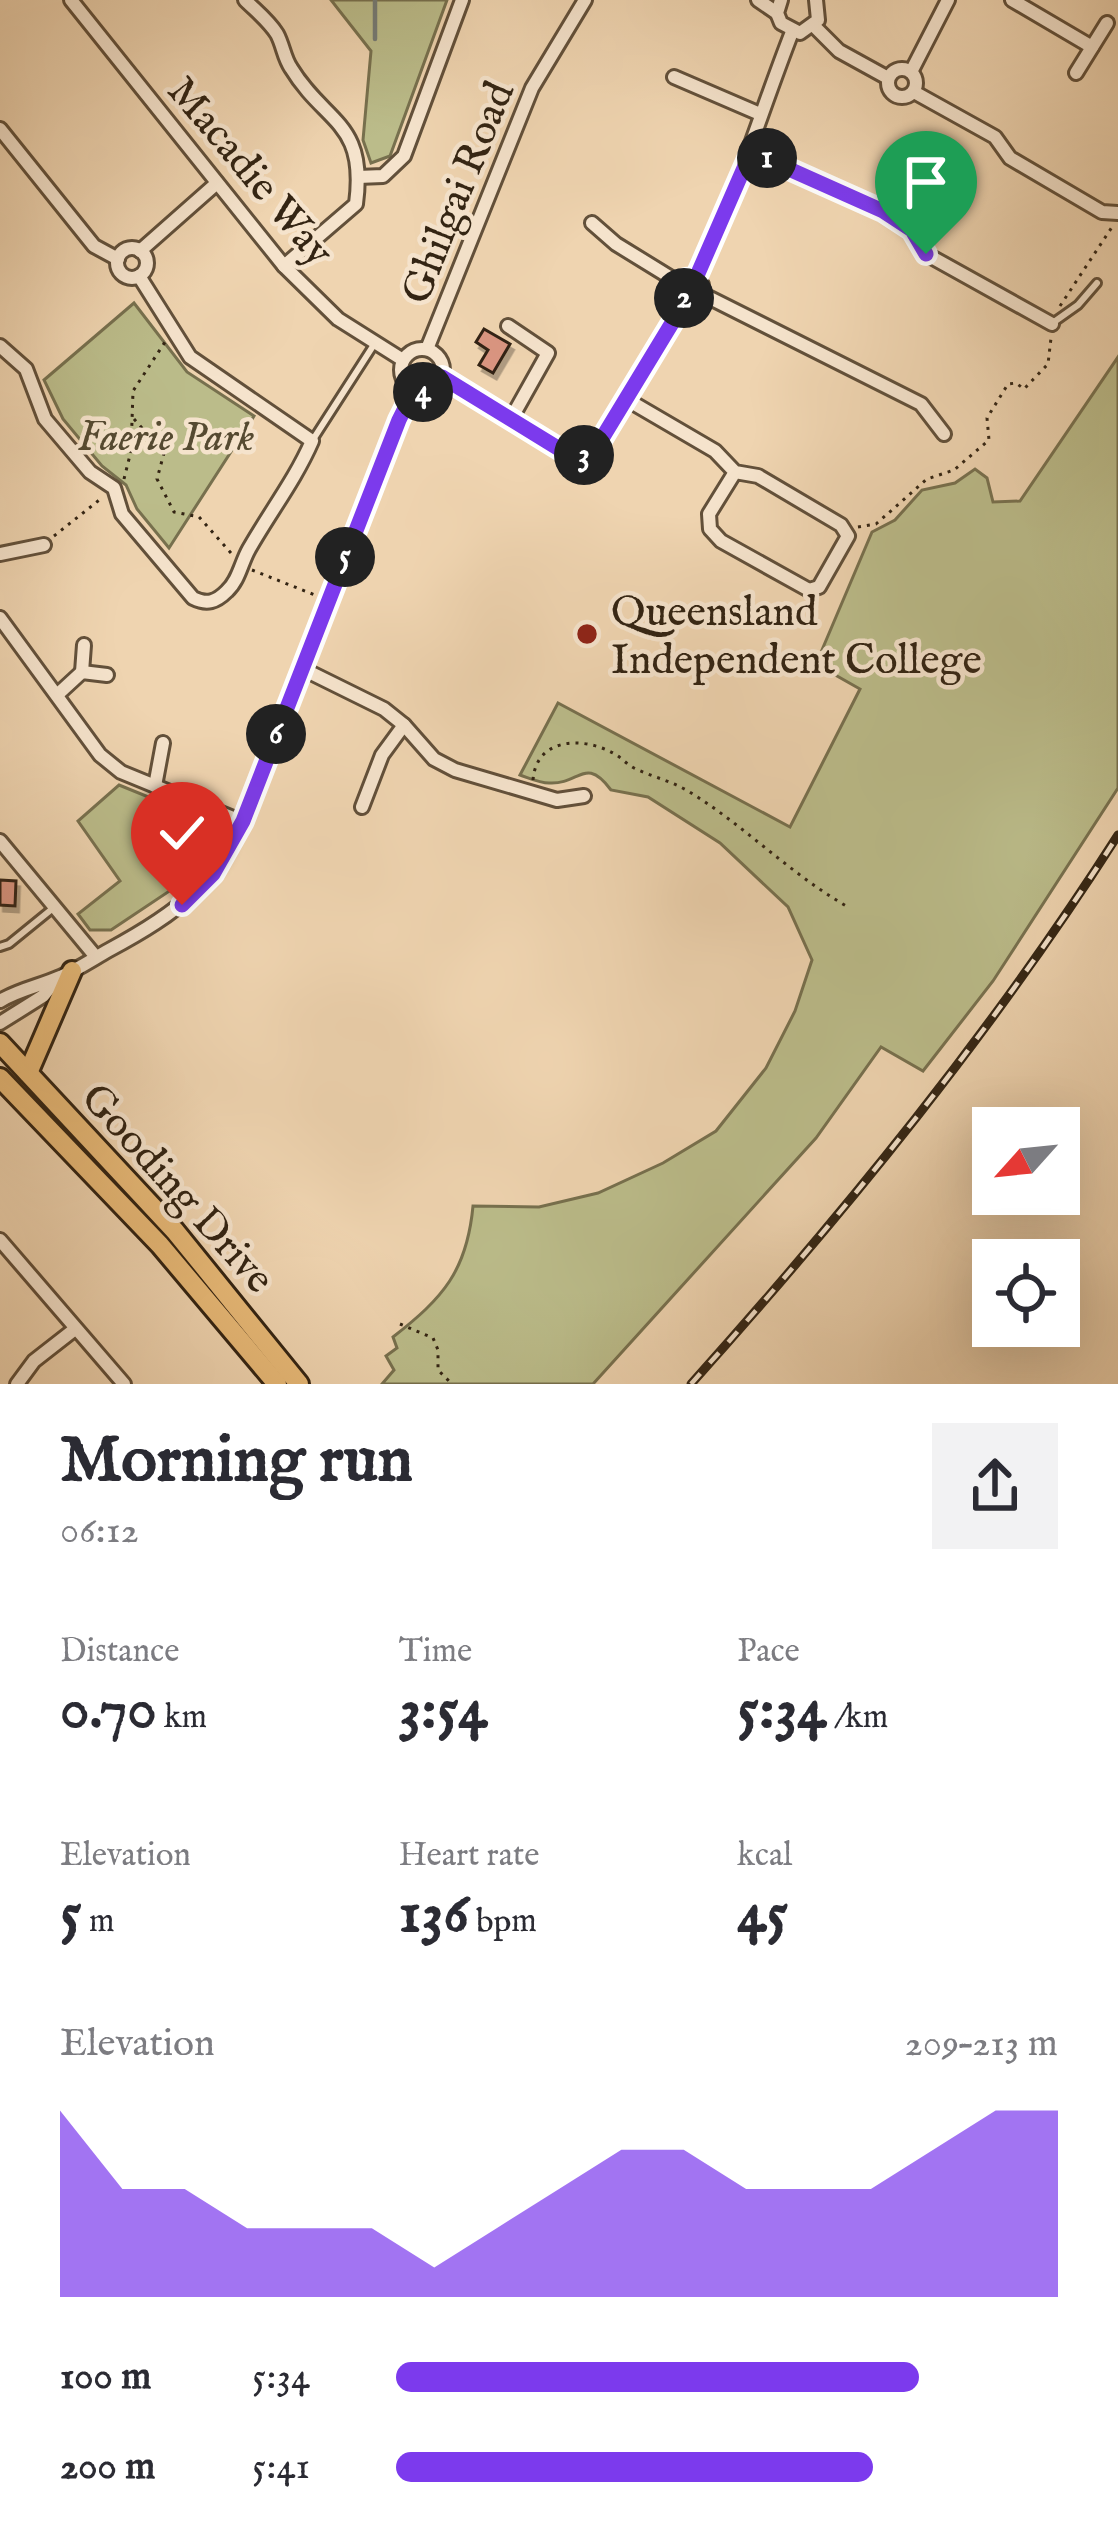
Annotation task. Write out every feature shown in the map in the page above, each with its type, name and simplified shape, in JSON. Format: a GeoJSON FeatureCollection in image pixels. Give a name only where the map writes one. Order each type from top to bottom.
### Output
{"type":"FeatureCollection","features":[{"type":"Feature","properties":{"kind":"main road"},"geometry":{"type":"LineString","coordinates":[[28,1073],[65,975]]}},
{"type":"Feature","properties":{"kind":"main road","name":"Gooding Drive"},"geometry":{"type":"LineString","coordinates":[[0,1043],[176,1231],[299,1384]]}},
{"type":"Feature","properties":{"kind":"main road","name":"Gooding Drive"},"geometry":{"type":"LineString","coordinates":[[0,1078],[160,1245],[278,1384]]}},
{"type":"Feature","properties":{"kind":"street","name":"Macadie Way"},"geometry":{"type":"LineString","coordinates":[[71,0],[284,266],[338,319],[403,360]]}},
{"type":"Feature","properties":{"kind":"street"},"geometry":{"type":"LineString","coordinates":[[245,0],[279,37],[288,64],[303,85],[347,134],[358,177],[356,204],[347,215],[284,266]]}},
{"type":"Feature","properties":{"kind":"street"},"geometry":{"type":"LineString","coordinates":[[358,177],[383,176],[404,156],[462,0]]}},
{"type":"Feature","properties":{"kind":"street","name":"Ghilgai Road"},"geometry":{"type":"LineString","coordinates":[[427,349],[532,88],[585,0]]}},
{"type":"Feature","properties":{"kind":"street"},"geometry":{"type":"LineString","coordinates":[[758,0],[779,6],[781,23],[792,32],[814,26],[820,15],[816,0]]}},
{"type":"Feature","properties":{"kind":"street"},"geometry":{"type":"LineString","coordinates":[[911,72],[948,0]]}},
{"type":"Feature","properties":{"kind":"street"},"geometry":{"type":"LineString","coordinates":[[1012,0],[1091,47]]}},
{"type":"Feature","properties":{"kind":"street"},"geometry":{"type":"LineString","coordinates":[[1076,73],[1107,23]]}},
{"type":"Feature","properties":{"kind":"street"},"geometry":{"type":"LineString","coordinates":[[814,26],[839,51],[888,78]]}},
{"type":"Feature","properties":{"kind":"street"},"geometry":{"type":"LineString","coordinates":[[696,278],[751,152],[760,114],[792,32]]}},
{"type":"Feature","properties":{"kind":"street"},"geometry":{"type":"LineString","coordinates":[[888,78],[898,69],[911,72]]}},
{"type":"Feature","properties":{"kind":"street"},"geometry":{"type":"LineString","coordinates":[[911,72],[914,92]]}},
{"type":"Feature","properties":{"kind":"street"},"geometry":{"type":"LineString","coordinates":[[674,76],[760,114]]}},
{"type":"Feature","properties":{"kind":"street"},"geometry":{"type":"LineString","coordinates":[[888,78],[889,90],[897,97],[914,92],[995,137],[1010,158],[1102,212],[1118,216]]}},
{"type":"Feature","properties":{"kind":"street"},"geometry":{"type":"LineString","coordinates":[[0,129],[94,246],[118,259],[123,274],[139,276]]}},
{"type":"Feature","properties":{"kind":"street"},"geometry":{"type":"LineString","coordinates":[[751,152],[883,211],[912,230],[926,254],[1052,324]]}},
{"type":"Feature","properties":{"kind":"street"},"geometry":{"type":"LineString","coordinates":[[118,259],[125,250],[140,251],[217,183]]}},
{"type":"Feature","properties":{"kind":"street"},"geometry":{"type":"LineString","coordinates":[[592,223],[616,244],[681,284]]}},
{"type":"Feature","properties":{"kind":"street"},"geometry":{"type":"LineString","coordinates":[[139,276],[147,261],[140,251]]}},
{"type":"Feature","properties":{"kind":"street"},"geometry":{"type":"LineString","coordinates":[[0,346],[26,369],[45,419],[91,472],[114,488],[122,514],[193,598],[214,602],[231,588],[247,553],[296,478],[312,441],[190,357],[139,276]]}},
{"type":"Feature","properties":{"kind":"street"},"geometry":{"type":"LineString","coordinates":[[696,278],[702,294],[695,301],[686,300],[680,293],[681,284],[696,278]]}},
{"type":"Feature","properties":{"kind":"street"},"geometry":{"type":"LineString","coordinates":[[702,294],[921,404],[944,434]]}},
{"type":"Feature","properties":{"kind":"street"},"geometry":{"type":"LineString","coordinates":[[0,1023],[43,996],[65,975],[154,925],[194,895],[223,861],[414,390],[430,391],[442,377],[574,458],[586,455],[598,445],[686,300]]}},
{"type":"Feature","properties":{"kind":"street"},"geometry":{"type":"LineString","coordinates":[[508,326],[548,353],[511,418]]}},
{"type":"Feature","properties":{"kind":"street","name":"Ghilgai Road"},"geometry":{"type":"LineString","coordinates":[[414,390],[403,380],[403,360],[412,351],[427,349],[442,360],[442,377]]}},
{"type":"Feature","properties":{"kind":"street"},"geometry":{"type":"LineString","coordinates":[[626,399],[716,451],[735,472],[758,476],[841,525],[847,534],[836,562],[818,587],[809,590],[721,541],[710,529],[709,514],[735,472]]}},
{"type":"Feature","properties":{"kind":"street"},"geometry":{"type":"LineString","coordinates":[[0,554],[44,545]]}},
{"type":"Feature","properties":{"kind":"street"},"geometry":{"type":"LineString","coordinates":[[0,618],[100,755],[121,772],[243,821]]}},
{"type":"Feature","properties":{"kind":"street"},"geometry":{"type":"LineString","coordinates":[[57,695],[82,672],[84,645]]}},
{"type":"Feature","properties":{"kind":"street"},"geometry":{"type":"LineString","coordinates":[[301,668],[384,709],[445,765],[557,800],[584,796]]}},
{"type":"Feature","properties":{"kind":"street"},"geometry":{"type":"LineString","coordinates":[[82,672],[107,675]]}},
{"type":"Feature","properties":{"kind":"street"},"geometry":{"type":"LineString","coordinates":[[362,807],[382,755],[404,725]]}},
{"type":"Feature","properties":{"kind":"street"},"geometry":{"type":"LineString","coordinates":[[154,786],[163,743]]}},
{"type":"Feature","properties":{"kind":"street"},"geometry":{"type":"LineString","coordinates":[[0,841],[96,957]]}},
{"type":"Feature","properties":{"kind":"street"},"geometry":{"type":"LineString","coordinates":[[0,1001],[65,975]]}},
{"type":"Feature","properties":{"kind":"street"},"geometry":{"type":"LineString","coordinates":[[0,1240],[124,1384]]}},
{"type":"Feature","properties":{"kind":"street"},"geometry":{"type":"LineString","coordinates":[[17,1384],[34,1361],[75,1329]]}},
{"type":"Feature","properties":{"kind":"lane"},"geometry":{"type":"LineString","coordinates":[[1052,324],[1097,283]]}},
{"type":"Feature","properties":{"kind":"lane"},"geometry":{"type":"LineString","coordinates":[[312,441],[375,342]]}},
{"type":"Feature","properties":{"kind":"lane"},"geometry":{"type":"LineString","coordinates":[[0,946],[55,907]]}},
{"type":"Feature","properties":{"kind":"path"},"geometry":{"type":"LineString","coordinates":[[847,534],[861,525],[877,524],[926,479],[955,470],[989,440],[987,418],[1009,384],[1024,388],[1048,364],[1052,324],[1118,216]]}},
{"type":"Feature","properties":{"kind":"path"},"geometry":{"type":"LineString","coordinates":[[44,545],[127,472],[133,391],[172,332]]}},
{"type":"Feature","properties":{"kind":"path"},"geometry":{"type":"LineString","coordinates":[[134,419],[164,453],[157,479],[174,512],[199,517],[242,567],[328,600]]}},
{"type":"Feature","properties":{"kind":"path"},"geometry":{"type":"LineString","coordinates":[[533,794],[534,764],[548,748],[568,744],[604,749],[635,769],[694,794],[848,907]]}},
{"type":"Feature","properties":{"kind":"path"},"geometry":{"type":"LineString","coordinates":[[400,1324],[433,1338],[438,1370],[452,1384]]}},
{"type":"Feature","properties":{"kind":"green space"},"geometry":{"type":"Polygon","coordinates":[[[331,0],[447,0],[390,156],[371,163],[363,140],[371,51],[331,0]]]}},
{"type":"Feature","properties":{"kind":"green space","name":"Faerie Park"},"geometry":{"type":"Polygon","coordinates":[[[134,303],[187,372],[254,416],[169,548],[137,509],[126,485],[102,466],[63,419],[44,380],[134,303]]]}},
{"type":"Feature","properties":{"kind":"green space"},"geometry":{"type":"Polygon","coordinates":[[[1118,357],[1118,788],[993,981],[923,1071],[881,1047],[816,1138],[593,1384],[382,1384],[394,1370],[386,1356],[397,1348],[393,1337],[439,1296],[458,1266],[473,1206],[539,1207],[598,1193],[663,1163],[716,1131],[766,1068],[795,1011],[812,960],[788,907],[720,843],[648,797],[611,790],[595,774],[549,783],[520,775],[558,703],[790,827],[860,689],[816,664],[872,532],[895,520],[922,490],[955,483],[975,469],[987,478],[993,502],[1020,501],[1118,357]]]}},
{"type":"Feature","properties":{"kind":"green space"},"geometry":{"type":"Polygon","coordinates":[[[119,785],[183,811],[206,831],[207,846],[171,890],[111,930],[90,930],[78,914],[120,881],[78,821],[119,785]]]}},
{"type":"Feature","properties":{"kind":"building"},"geometry":{"type":"Polygon","coordinates":[[[484,329],[510,344],[493,373],[479,365],[488,350],[476,342],[484,329]]]}},
{"type":"Feature","properties":{"kind":"building"},"geometry":{"type":"Polygon","coordinates":[[[0,880],[16,881],[15,906],[0,905],[0,880]]]}},
{"type":"Feature","properties":{"kind":"waterway"},"geometry":{"type":"LineString","coordinates":[[375,0],[375,39]]}},
{"type":"Feature","properties":{"kind":"railway"},"geometry":{"type":"LineString","coordinates":[[691,1384],[916,1118],[1020,979],[1118,835]]}},
{"type":"Feature","properties":{"kind":"place","name":"Queensland Independent College"},"geometry":{"type":"Point","coordinates":[587,634]}},
{"type":"Feature","properties":{"kind":"route"},"geometry":{"type":"LineString","coordinates":[[182,905],[213,874],[243,821],[414,390],[430,391],[442,377],[574,458],[586,455],[598,445],[686,300],[680,293],[681,284],[696,278],[751,152],[883,211],[912,230],[926,254]]}}]}
